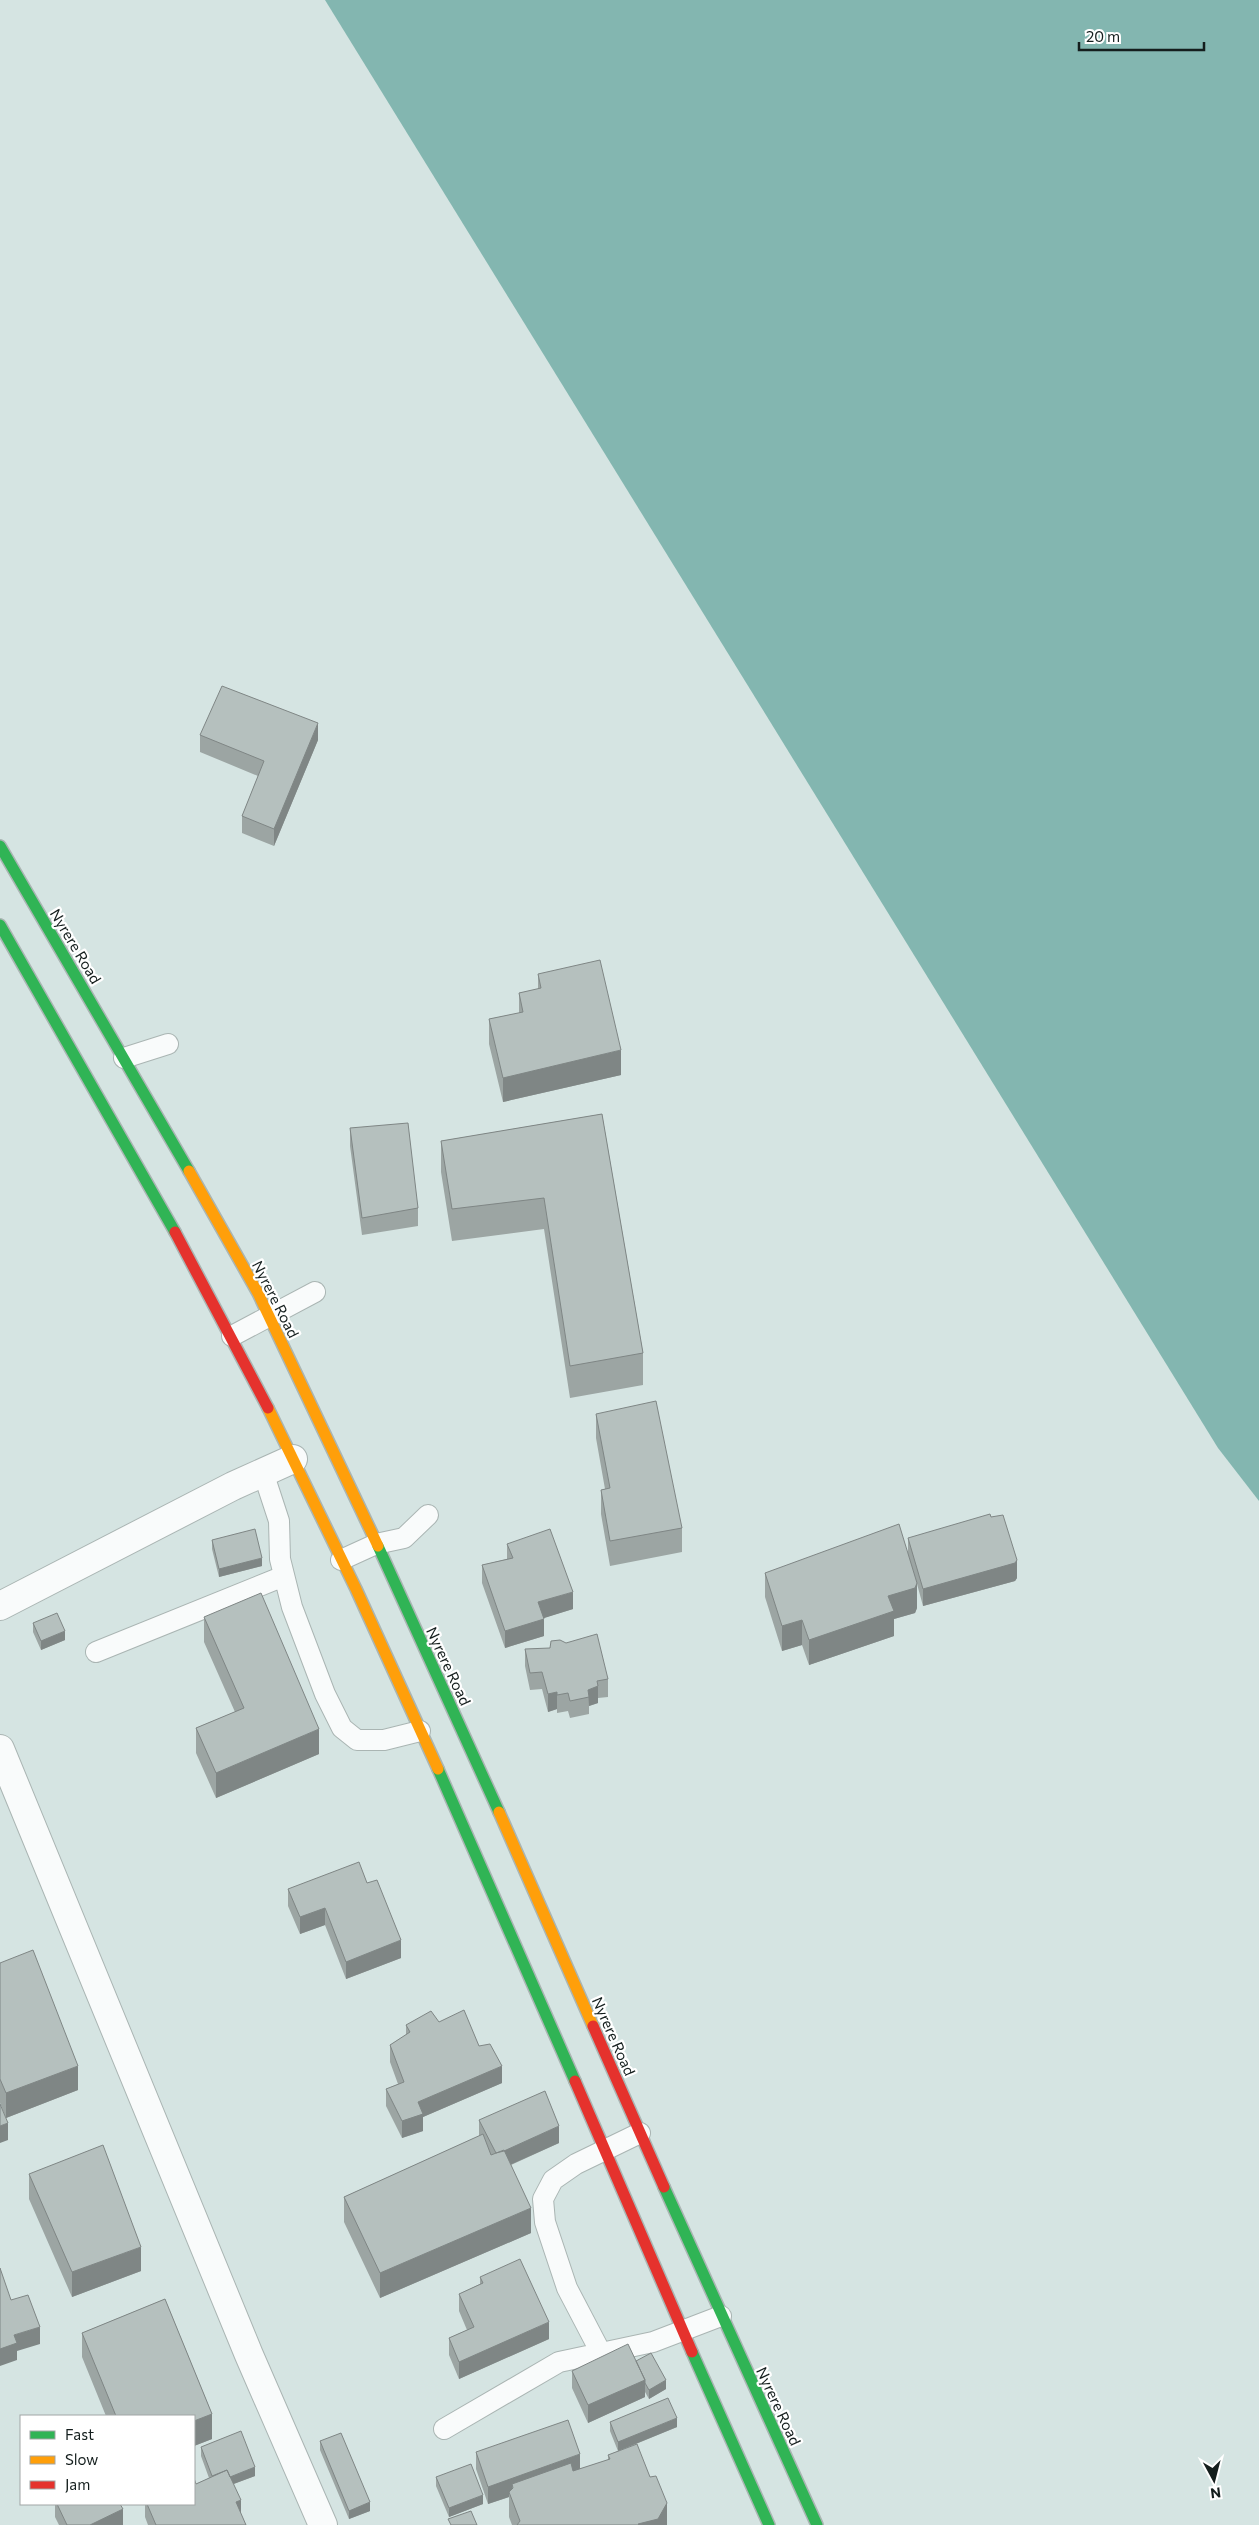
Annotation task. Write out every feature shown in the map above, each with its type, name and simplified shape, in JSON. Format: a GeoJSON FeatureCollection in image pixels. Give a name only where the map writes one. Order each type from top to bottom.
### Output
{"type":"FeatureCollection","features":[{"type":"Feature","properties":{"kind":"main road","name":"Nyrere Road"},"geometry":{"type":"LineString","coordinates":[[0,846],[124,1058],[270,1318],[332,1445],[498,1810],[721,2316],[817,2525]]}},
{"type":"Feature","properties":{"kind":"main road"},"geometry":{"type":"LineString","coordinates":[[0,925],[232,1336],[294,1459],[466,1830],[683,2331],[770,2525]]}},
{"type":"Feature","properties":{"kind":"street"},"geometry":{"type":"LineString","coordinates":[[0,1606],[233,1486],[294,1459]]}},
{"type":"Feature","properties":{"kind":"street"},"geometry":{"type":"LineString","coordinates":[[0,1749],[250,2355],[323,2525]]}},
{"type":"Feature","properties":{"kind":"lane"},"geometry":{"type":"LineString","coordinates":[[124,1058],[168,1044]]}},
{"type":"Feature","properties":{"kind":"lane"},"geometry":{"type":"LineString","coordinates":[[232,1336],[270,1318],[316,1292]]}},
{"type":"Feature","properties":{"kind":"lane"},"geometry":{"type":"LineString","coordinates":[[263,1472],[279,1521],[280,1559],[292,1607],[322,1686],[342,1728],[357,1740],[384,1740],[420,1731]]}},
{"type":"Feature","properties":{"kind":"lane"},"geometry":{"type":"LineString","coordinates":[[341,1560],[376,1544],[404,1538],[428,1515]]}},
{"type":"Feature","properties":{"kind":"lane"},"geometry":{"type":"LineString","coordinates":[[96,1652],[284,1576]]}},
{"type":"Feature","properties":{"kind":"lane"},"geometry":{"type":"LineString","coordinates":[[601,2353],[568,2288],[546,2222],[543,2199],[553,2180],[576,2164],[640,2133]]}},
{"type":"Feature","properties":{"kind":"lane"},"geometry":{"type":"LineString","coordinates":[[444,2428],[559,2362],[654,2342],[721,2316]]}},
{"type":"Feature","properties":{"kind":"water"},"geometry":{"type":"Polygon","coordinates":[[[325,0],[1259,0],[1259,1501],[1218,1448],[325,0]]]}},
{"type":"Feature","properties":{"kind":"building"},"geometry":{"type":"Polygon","coordinates":[[[222,686],[318,723],[274,829],[242,816],[264,761],[200,735],[222,686]]]}},
{"type":"Feature","properties":{"kind":"building"},"geometry":{"type":"Polygon","coordinates":[[[600,960],[621,1050],[503,1078],[489,1019],[523,1012],[519,993],[541,988],[538,974],[600,960]]]}},
{"type":"Feature","properties":{"kind":"building"},"geometry":{"type":"Polygon","coordinates":[[[602,1114],[643,1353],[570,1366],[544,1198],[452,1209],[441,1141],[602,1114]]]}},
{"type":"Feature","properties":{"kind":"building"},"geometry":{"type":"Polygon","coordinates":[[[408,1123],[418,1208],[362,1218],[350,1128],[408,1123]]]}},
{"type":"Feature","properties":{"kind":"building"},"geometry":{"type":"Polygon","coordinates":[[[656,1401],[682,1528],[610,1541],[601,1490],[610,1488],[596,1414],[656,1401]]]}},
{"type":"Feature","properties":{"kind":"building"},"geometry":{"type":"Polygon","coordinates":[[[990,1514],[991,1517],[1003,1515],[1017,1560],[1015,1563],[923,1589],[908,1538],[990,1514]]]}},
{"type":"Feature","properties":{"kind":"building"},"geometry":{"type":"Polygon","coordinates":[[[899,1524],[917,1583],[915,1588],[888,1596],[894,1611],[809,1640],[802,1620],[782,1626],[765,1573],[899,1524]]]}},
{"type":"Feature","properties":{"kind":"building"},"geometry":{"type":"Polygon","coordinates":[[[255,1529],[262,1558],[219,1569],[212,1540],[255,1529]]]}},
{"type":"Feature","properties":{"kind":"building"},"geometry":{"type":"Polygon","coordinates":[[[550,1529],[573,1592],[538,1602],[544,1619],[505,1631],[482,1565],[513,1558],[507,1544],[550,1529]]]}},
{"type":"Feature","properties":{"kind":"building"},"geometry":{"type":"Polygon","coordinates":[[[261,1593],[319,1729],[216,1773],[196,1728],[244,1708],[204,1617],[261,1593]]]}},
{"type":"Feature","properties":{"kind":"building"},"geometry":{"type":"Polygon","coordinates":[[[57,1613],[65,1631],[41,1641],[33,1623],[57,1613]]]}},
{"type":"Feature","properties":{"kind":"building"},"geometry":{"type":"Polygon","coordinates":[[[597,1634],[608,1679],[597,1681],[598,1686],[588,1690],[589,1697],[570,1701],[568,1693],[557,1695],[557,1692],[548,1694],[542,1672],[530,1673],[525,1649],[550,1648],[551,1641],[560,1640],[566,1643],[597,1634]]]}},
{"type":"Feature","properties":{"kind":"building"},"geometry":{"type":"Polygon","coordinates":[[[359,1862],[367,1883],[377,1880],[401,1940],[346,1962],[325,1908],[300,1917],[288,1889],[359,1862]]]}},
{"type":"Feature","properties":{"kind":"building"},"geometry":{"type":"Polygon","coordinates":[[[33,1950],[78,2066],[6,2093],[0,2079],[0,1963],[33,1950]]]}},
{"type":"Feature","properties":{"kind":"building"},"geometry":{"type":"Polygon","coordinates":[[[464,2010],[479,2046],[490,2044],[502,2066],[418,2102],[423,2114],[402,2121],[386,2089],[404,2082],[390,2045],[410,2032],[406,2025],[431,2011],[439,2022],[464,2010]]]}},
{"type":"Feature","properties":{"kind":"building"},"geometry":{"type":"Polygon","coordinates":[[[545,2091],[559,2126],[496,2153],[479,2120],[545,2091]]]}},
{"type":"Feature","properties":{"kind":"building"},"geometry":{"type":"Polygon","coordinates":[[[0,2104],[8,2123],[0,2126],[0,2104]]]}},
{"type":"Feature","properties":{"kind":"building"},"geometry":{"type":"Polygon","coordinates":[[[483,2134],[491,2155],[504,2150],[531,2208],[380,2273],[344,2197],[483,2134]]]}},
{"type":"Feature","properties":{"kind":"building"},"geometry":{"type":"Polygon","coordinates":[[[103,2145],[141,2247],[72,2272],[29,2174],[103,2145]]]}},
{"type":"Feature","properties":{"kind":"building"},"geometry":{"type":"Polygon","coordinates":[[[520,2259],[549,2322],[459,2362],[449,2338],[474,2327],[459,2294],[483,2283],[480,2277],[520,2259]]]}},
{"type":"Feature","properties":{"kind":"building"},"geometry":{"type":"Polygon","coordinates":[[[0,2268],[11,2300],[28,2295],[40,2327],[14,2335],[17,2343],[0,2349],[0,2268]]]}},
{"type":"Feature","properties":{"kind":"building"},"geometry":{"type":"Polygon","coordinates":[[[165,2299],[212,2414],[195,2421],[195,2415],[116,2415],[82,2333],[165,2299]]]}},
{"type":"Feature","properties":{"kind":"building"},"geometry":{"type":"Polygon","coordinates":[[[628,2344],[645,2380],[588,2405],[572,2371],[628,2344]]]}},
{"type":"Feature","properties":{"kind":"building"},"geometry":{"type":"Polygon","coordinates":[[[651,2353],[666,2380],[649,2390],[636,2361],[651,2353]]]}},
{"type":"Feature","properties":{"kind":"building"},"geometry":{"type":"Polygon","coordinates":[[[668,2398],[677,2418],[618,2442],[610,2422],[668,2398]]]}},
{"type":"Feature","properties":{"kind":"building"},"geometry":{"type":"Polygon","coordinates":[[[568,2420],[580,2454],[488,2487],[476,2452],[568,2420]]]}},
{"type":"Feature","properties":{"kind":"building"},"geometry":{"type":"Polygon","coordinates":[[[241,2431],[255,2467],[230,2477],[227,2470],[212,2476],[201,2447],[241,2431]]]}},
{"type":"Feature","properties":{"kind":"building"},"geometry":{"type":"Polygon","coordinates":[[[341,2433],[370,2502],[349,2511],[320,2441],[341,2433]]]}},
{"type":"Feature","properties":{"kind":"building"},"geometry":{"type":"Polygon","coordinates":[[[637,2444],[650,2477],[656,2476],[667,2503],[658,2519],[639,2525],[517,2525],[520,2521],[509,2492],[513,2488],[512,2484],[571,2463],[573,2471],[610,2459],[608,2455],[637,2444]]]}},
{"type":"Feature","properties":{"kind":"building"},"geometry":{"type":"Polygon","coordinates":[[[471,2464],[483,2495],[449,2508],[436,2477],[471,2464]]]}},
{"type":"Feature","properties":{"kind":"building"},"geometry":{"type":"Polygon","coordinates":[[[227,2470],[241,2500],[236,2502],[246,2525],[156,2525],[147,2505],[195,2505],[195,2481],[196,2484],[227,2470]]]}},
{"type":"Feature","properties":{"kind":"building"},"geometry":{"type":"Polygon","coordinates":[[[57,2505],[121,2505],[123,2509],[90,2525],[67,2525],[57,2505]]]}},
{"type":"Feature","properties":{"kind":"building"},"geometry":{"type":"Polygon","coordinates":[[[471,2511],[477,2525],[451,2525],[448,2519],[471,2511]]]}},
{"type":"Feature","properties":{"kind":"traffic: fast"},"geometry":{"type":"LineString","coordinates":[[0,846],[189,1171]]}},
{"type":"Feature","properties":{"kind":"traffic: fast"},"geometry":{"type":"LineString","coordinates":[[0,925],[175,1232]]}},
{"type":"Feature","properties":{"kind":"traffic: fast"},"geometry":{"type":"LineString","coordinates":[[378,1546],[499,1812]]}},
{"type":"Feature","properties":{"kind":"traffic: fast"},"geometry":{"type":"LineString","coordinates":[[438,1769],[575,2081]]}},
{"type":"Feature","properties":{"kind":"traffic: fast"},"geometry":{"type":"LineString","coordinates":[[664,2187],[817,2525]]}},
{"type":"Feature","properties":{"kind":"traffic: fast"},"geometry":{"type":"LineString","coordinates":[[692,2352],[769,2525]]}},
{"type":"Feature","properties":{"kind":"traffic: slow"},"geometry":{"type":"LineString","coordinates":[[189,1171],[258,1293],[378,1546]]}},
{"type":"Feature","properties":{"kind":"traffic: slow"},"geometry":{"type":"LineString","coordinates":[[268,1408],[356,1589],[438,1769]]}},
{"type":"Feature","properties":{"kind":"traffic: slow"},"geometry":{"type":"LineString","coordinates":[[499,1812],[593,2026]]}},
{"type":"Feature","properties":{"kind":"traffic: jam"},"geometry":{"type":"LineString","coordinates":[[175,1232],[268,1408]]}},
{"type":"Feature","properties":{"kind":"traffic: jam"},"geometry":{"type":"LineString","coordinates":[[593,2026],[664,2187]]}},
{"type":"Feature","properties":{"kind":"traffic: jam"},"geometry":{"type":"LineString","coordinates":[[575,2081],[692,2352]]}}]}
